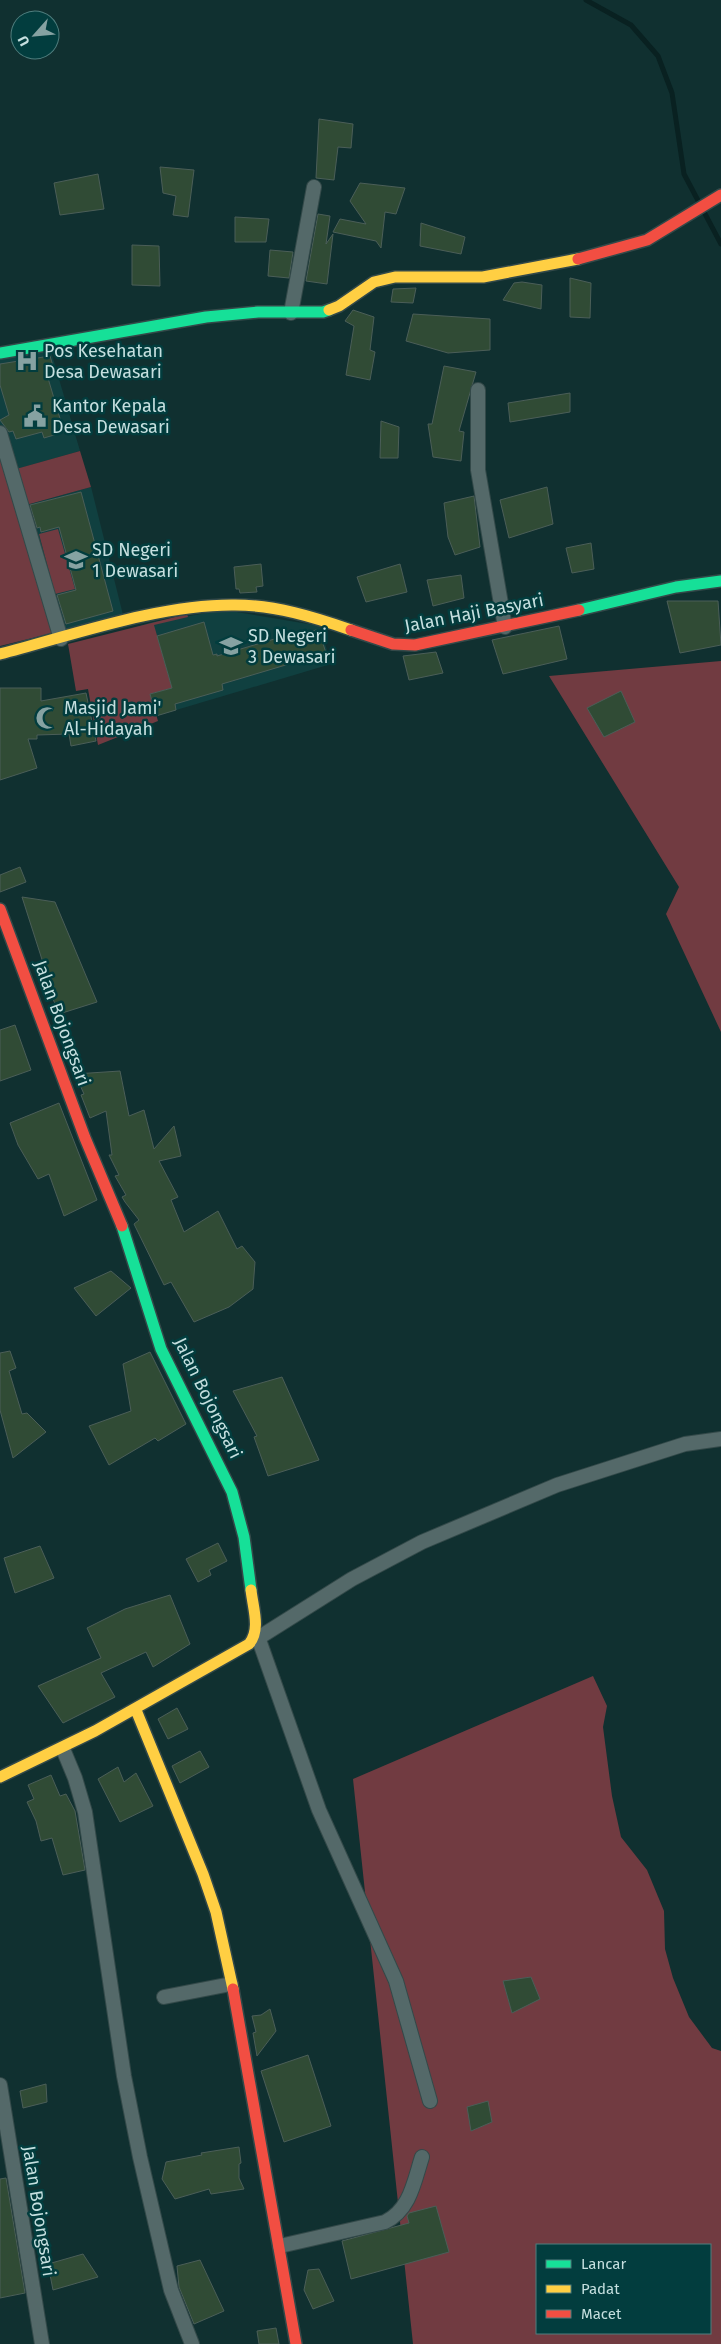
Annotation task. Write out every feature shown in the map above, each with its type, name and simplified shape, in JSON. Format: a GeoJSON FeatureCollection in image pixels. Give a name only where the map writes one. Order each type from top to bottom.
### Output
{"type":"FeatureCollection","features":[{"type":"Feature","properties":{"kind":"street"},"geometry":{"type":"LineString","coordinates":[[292,313],[314,187]]}},
{"type":"Feature","properties":{"kind":"street"},"geometry":{"type":"LineString","coordinates":[[0,353],[206,317],[258,312],[315,313],[331,310],[374,282],[395,277],[483,276],[564,264],[648,240],[672,227],[721,195]]}},
{"type":"Feature","properties":{"kind":"street"},"geometry":{"type":"LineString","coordinates":[[478,390],[478,470],[505,627]]}},
{"type":"Feature","properties":{"kind":"street"},"geometry":{"type":"LineString","coordinates":[[0,433],[60,639]]}},
{"type":"Feature","properties":{"kind":"street","name":"Jalan Haji Basyari"},"geometry":{"type":"LineString","coordinates":[[0,654],[175,609],[236,606],[291,612],[403,646],[426,644],[640,598],[676,587],[721,581]]}},
{"type":"Feature","properties":{"kind":"street","name":"Jalan Bojongsari"},"geometry":{"type":"LineString","coordinates":[[0,908],[85,1138],[126,1234],[161,1349],[232,1492],[244,1537],[256,1637]]}},
{"type":"Feature","properties":{"kind":"street"},"geometry":{"type":"LineString","coordinates":[[0,1777],[63,1749],[136,1710],[249,1644],[256,1637],[386,1560],[422,1542],[556,1485],[684,1444],[721,1438]]}},
{"type":"Feature","properties":{"kind":"street"},"geometry":{"type":"LineString","coordinates":[[256,1637],[319,1810],[355,1893],[391,1966],[430,2101]]}},
{"type":"Feature","properties":{"kind":"street"},"geometry":{"type":"LineString","coordinates":[[136,1710],[204,1874],[216,1912],[232,1984],[296,2344]]}},
{"type":"Feature","properties":{"kind":"street"},"geometry":{"type":"LineString","coordinates":[[63,1749],[81,1796],[124,2076],[140,2157],[171,2290],[192,2344]]}},
{"type":"Feature","properties":{"kind":"street"},"geometry":{"type":"LineString","coordinates":[[164,1997],[232,1984]]}},
{"type":"Feature","properties":{"kind":"street","name":"Jalan Bojongsari"},"geometry":{"type":"LineString","coordinates":[[0,2085],[42,2344]]}},
{"type":"Feature","properties":{"kind":"street"},"geometry":{"type":"LineString","coordinates":[[280,2246],[385,2222],[395,2217],[404,2207],[410,2194],[422,2157]]}},
{"type":"Feature","properties":{"kind":"shaded area","name":"Kantor Kepala Desa Dewasari"},"geometry":{"type":"Polygon","coordinates":[[[50,348],[80,451],[6,472],[0,451],[0,357],[50,348]]]}},
{"type":"Feature","properties":{"kind":"shaded area"},"geometry":{"type":"Polygon","coordinates":[[[0,451],[53,633],[0,646],[0,451]]]}},
{"type":"Feature","properties":{"kind":"shaded area"},"geometry":{"type":"Polygon","coordinates":[[[80,451],[91,487],[26,505],[16,469],[80,451]]]}},
{"type":"Feature","properties":{"kind":"shaded area","name":"SD Negeri 1 Dewasari"},"geometry":{"type":"Polygon","coordinates":[[[91,487],[123,615],[63,630],[26,505],[91,487]]]}},
{"type":"Feature","properties":{"kind":"shaded area"},"geometry":{"type":"Polygon","coordinates":[[[58,529],[75,589],[55,594],[39,534],[58,529]]]}},
{"type":"Feature","properties":{"kind":"shaded area","name":"SD Negeri 3 Dewasari"},"geometry":{"type":"Polygon","coordinates":[[[225,610],[320,626],[331,664],[156,716],[130,629],[153,622],[225,610]]]}},
{"type":"Feature","properties":{"kind":"shaded area"},"geometry":{"type":"Polygon","coordinates":[[[187,614],[188,617],[154,625],[172,688],[150,694],[158,721],[98,745],[88,689],[76,691],[68,644],[187,614]]]}},
{"type":"Feature","properties":{"kind":"shaded area"},"geometry":{"type":"Polygon","coordinates":[[[721,661],[721,1032],[666,914],[679,887],[549,676],[721,661]]]}},
{"type":"Feature","properties":{"kind":"shaded area"},"geometry":{"type":"Polygon","coordinates":[[[593,1676],[607,1706],[603,1727],[612,1796],[621,1837],[647,1870],[664,1911],[665,1949],[673,1978],[689,2017],[712,2048],[721,2051],[721,2344],[413,2344],[353,1779],[593,1676]]]}},
{"type":"Feature","properties":{"kind":"building"},"geometry":{"type":"Polygon","coordinates":[[[319,119],[353,124],[351,148],[338,147],[334,180],[316,178],[319,119]]]}},
{"type":"Feature","properties":{"kind":"building"},"geometry":{"type":"Polygon","coordinates":[[[160,167],[194,170],[188,217],[173,215],[176,196],[163,193],[160,167]]]}},
{"type":"Feature","properties":{"kind":"building"},"geometry":{"type":"Polygon","coordinates":[[[98,174],[104,209],[60,215],[54,183],[98,174]]]}},
{"type":"Feature","properties":{"kind":"building"},"geometry":{"type":"Polygon","coordinates":[[[360,183],[405,188],[396,214],[385,212],[381,248],[376,241],[333,232],[340,219],[366,224],[350,201],[360,183]]]}},
{"type":"Feature","properties":{"kind":"building"},"geometry":{"type":"Polygon","coordinates":[[[318,214],[330,216],[326,244],[333,234],[327,284],[306,281],[318,214]]]}},
{"type":"Feature","properties":{"kind":"building"},"geometry":{"type":"Polygon","coordinates":[[[235,217],[269,219],[266,242],[235,242],[235,217]]]}},
{"type":"Feature","properties":{"kind":"building"},"geometry":{"type":"Polygon","coordinates":[[[421,223],[465,237],[461,254],[420,246],[421,223]]]}},
{"type":"Feature","properties":{"kind":"building"},"geometry":{"type":"Polygon","coordinates":[[[132,245],[159,246],[160,286],[132,285],[132,245]]]}},
{"type":"Feature","properties":{"kind":"building"},"geometry":{"type":"Polygon","coordinates":[[[270,250],[293,252],[289,278],[268,276],[270,250]]]}},
{"type":"Feature","properties":{"kind":"building"},"geometry":{"type":"Polygon","coordinates":[[[570,278],[591,283],[590,318],[570,317],[570,278]]]}},
{"type":"Feature","properties":{"kind":"building"},"geometry":{"type":"Polygon","coordinates":[[[522,282],[542,285],[541,309],[503,300],[514,283],[522,282]]]}},
{"type":"Feature","properties":{"kind":"building"},"geometry":{"type":"Polygon","coordinates":[[[416,288],[413,303],[391,302],[393,289],[416,288]]]}},
{"type":"Feature","properties":{"kind":"building"},"geometry":{"type":"Polygon","coordinates":[[[353,310],[374,317],[370,350],[375,352],[370,380],[346,375],[354,326],[345,321],[353,310]]]}},
{"type":"Feature","properties":{"kind":"building"},"geometry":{"type":"Polygon","coordinates":[[[413,314],[490,319],[490,350],[448,353],[406,341],[413,314]]]}},
{"type":"Feature","properties":{"kind":"building"},"geometry":{"type":"Polygon","coordinates":[[[50,356],[53,366],[45,368],[64,432],[44,438],[42,432],[16,439],[13,431],[9,432],[0,420],[9,415],[0,385],[0,364],[50,356]]]}},
{"type":"Feature","properties":{"kind":"building"},"geometry":{"type":"Polygon","coordinates":[[[444,366],[476,372],[459,431],[464,432],[461,461],[433,457],[428,424],[432,424],[444,366]]]}},
{"type":"Feature","properties":{"kind":"building"},"geometry":{"type":"Polygon","coordinates":[[[570,393],[570,412],[510,422],[508,403],[570,393]]]}},
{"type":"Feature","properties":{"kind":"building"},"geometry":{"type":"Polygon","coordinates":[[[381,421],[399,427],[398,458],[380,458],[381,421]]]}},
{"type":"Feature","properties":{"kind":"building"},"geometry":{"type":"Polygon","coordinates":[[[547,487],[553,524],[509,538],[500,500],[547,487]]]}},
{"type":"Feature","properties":{"kind":"building"},"geometry":{"type":"Polygon","coordinates":[[[81,492],[113,611],[66,624],[57,595],[76,590],[59,527],[41,532],[40,527],[37,528],[30,505],[81,492]]]}},
{"type":"Feature","properties":{"kind":"building"},"geometry":{"type":"Polygon","coordinates":[[[474,496],[480,547],[455,555],[448,537],[444,503],[474,496]]]}},
{"type":"Feature","properties":{"kind":"building"},"geometry":{"type":"Polygon","coordinates":[[[591,543],[594,569],[572,573],[566,548],[591,543]]]}},
{"type":"Feature","properties":{"kind":"building"},"geometry":{"type":"Polygon","coordinates":[[[261,564],[263,586],[256,587],[257,592],[240,593],[239,589],[236,589],[234,567],[261,564]]]}},
{"type":"Feature","properties":{"kind":"building"},"geometry":{"type":"Polygon","coordinates":[[[400,564],[407,592],[366,602],[357,577],[400,564]]]}},
{"type":"Feature","properties":{"kind":"building"},"geometry":{"type":"Polygon","coordinates":[[[461,575],[464,598],[433,606],[427,580],[461,575]]]}},
{"type":"Feature","properties":{"kind":"building"},"geometry":{"type":"Polygon","coordinates":[[[667,601],[718,601],[721,645],[680,653],[667,601]]]}},
{"type":"Feature","properties":{"kind":"building"},"geometry":{"type":"Polygon","coordinates":[[[204,622],[213,655],[217,654],[217,656],[288,635],[288,638],[316,630],[319,631],[326,653],[222,684],[223,690],[175,704],[176,710],[156,716],[150,694],[172,688],[157,636],[204,622]]]}},
{"type":"Feature","properties":{"kind":"building"},"geometry":{"type":"Polygon","coordinates":[[[559,626],[567,659],[503,674],[492,640],[559,626]]]}},
{"type":"Feature","properties":{"kind":"building"},"geometry":{"type":"Polygon","coordinates":[[[436,652],[443,673],[409,680],[403,656],[436,652]]]}},
{"type":"Feature","properties":{"kind":"building"},"geometry":{"type":"Polygon","coordinates":[[[0,688],[41,688],[41,701],[86,693],[96,741],[71,746],[69,734],[37,735],[37,739],[28,739],[37,768],[0,780],[0,688]]]}},
{"type":"Feature","properties":{"kind":"building"},"geometry":{"type":"Polygon","coordinates":[[[621,691],[635,722],[604,737],[587,708],[621,691]]]}},
{"type":"Feature","properties":{"kind":"building"},"geometry":{"type":"Polygon","coordinates":[[[20,867],[26,882],[0,892],[0,875],[20,867]]]}},
{"type":"Feature","properties":{"kind":"building"},"geometry":{"type":"Polygon","coordinates":[[[22,897],[55,902],[97,1002],[59,1014],[42,971],[45,969],[22,897]]]}},
{"type":"Feature","properties":{"kind":"building"},"geometry":{"type":"Polygon","coordinates":[[[15,1025],[31,1070],[0,1081],[0,1030],[15,1025]]]}},
{"type":"Feature","properties":{"kind":"building"},"geometry":{"type":"Polygon","coordinates":[[[120,1071],[129,1116],[144,1110],[154,1149],[174,1126],[181,1156],[159,1161],[178,1197],[171,1200],[184,1232],[218,1211],[237,1249],[242,1246],[255,1262],[253,1289],[229,1307],[194,1322],[171,1282],[164,1285],[134,1224],[139,1220],[122,1197],[126,1195],[115,1176],[119,1175],[109,1155],[112,1155],[106,1111],[90,1118],[81,1095],[84,1094],[75,1074],[120,1071]]]}},
{"type":"Feature","properties":{"kind":"building"},"geometry":{"type":"Polygon","coordinates":[[[59,1103],[97,1200],[64,1216],[49,1174],[38,1179],[18,1145],[10,1123],[59,1103]]]}},
{"type":"Feature","properties":{"kind":"building"},"geometry":{"type":"Polygon","coordinates":[[[111,1271],[131,1288],[96,1316],[74,1288],[111,1271]]]}},
{"type":"Feature","properties":{"kind":"building"},"geometry":{"type":"Polygon","coordinates":[[[10,1351],[16,1368],[9,1371],[22,1414],[27,1413],[46,1432],[13,1458],[0,1410],[0,1353],[10,1351]]]}},
{"type":"Feature","properties":{"kind":"building"},"geometry":{"type":"Polygon","coordinates":[[[150,1352],[186,1424],[158,1441],[155,1438],[109,1465],[89,1426],[131,1411],[123,1364],[150,1352]]]}},
{"type":"Feature","properties":{"kind":"building"},"geometry":{"type":"Polygon","coordinates":[[[282,1377],[319,1460],[268,1476],[254,1437],[257,1436],[233,1391],[282,1377]]]}},
{"type":"Feature","properties":{"kind":"building"},"geometry":{"type":"Polygon","coordinates":[[[218,1543],[227,1561],[209,1570],[211,1575],[198,1582],[186,1559],[218,1543]]]}},
{"type":"Feature","properties":{"kind":"building"},"geometry":{"type":"Polygon","coordinates":[[[40,1546],[54,1578],[15,1593],[4,1558],[40,1546]]]}},
{"type":"Feature","properties":{"kind":"building"},"geometry":{"type":"Polygon","coordinates":[[[170,1595],[190,1644],[153,1667],[146,1652],[101,1673],[115,1697],[63,1723],[38,1686],[101,1658],[87,1628],[125,1609],[170,1595]]]}},
{"type":"Feature","properties":{"kind":"building"},"geometry":{"type":"Polygon","coordinates":[[[177,1708],[188,1729],[168,1739],[158,1719],[177,1708]]]}},
{"type":"Feature","properties":{"kind":"building"},"geometry":{"type":"Polygon","coordinates":[[[200,1751],[209,1767],[180,1783],[172,1766],[200,1751]]]}},
{"type":"Feature","properties":{"kind":"building"},"geometry":{"type":"Polygon","coordinates":[[[118,1767],[124,1782],[136,1773],[153,1806],[120,1822],[98,1779],[118,1767]]]}},
{"type":"Feature","properties":{"kind":"building"},"geometry":{"type":"Polygon","coordinates":[[[51,1775],[60,1796],[66,1794],[75,1811],[85,1870],[63,1875],[52,1838],[41,1841],[36,1821],[27,1802],[34,1799],[28,1785],[51,1775]]]}},
{"type":"Feature","properties":{"kind":"building"},"geometry":{"type":"Polygon","coordinates":[[[531,1977],[540,1999],[512,2013],[503,1981],[531,1977]]]}},
{"type":"Feature","properties":{"kind":"building"},"geometry":{"type":"Polygon","coordinates":[[[270,2009],[276,2031],[257,2056],[253,2033],[256,2032],[252,2016],[261,2015],[270,2009]]]}},
{"type":"Feature","properties":{"kind":"building"},"geometry":{"type":"Polygon","coordinates":[[[308,2055],[331,2126],[284,2142],[261,2071],[308,2055]]]}},
{"type":"Feature","properties":{"kind":"building"},"geometry":{"type":"Polygon","coordinates":[[[46,2084],[47,2102],[23,2108],[20,2091],[46,2084]]]}},
{"type":"Feature","properties":{"kind":"building"},"geometry":{"type":"Polygon","coordinates":[[[488,2101],[492,2122],[471,2131],[467,2107],[488,2101]]]}},
{"type":"Feature","properties":{"kind":"building"},"geometry":{"type":"Polygon","coordinates":[[[239,2147],[241,2163],[239,2164],[239,2178],[244,2189],[211,2194],[209,2189],[175,2199],[162,2179],[166,2162],[202,2155],[201,2153],[239,2147]]]}},
{"type":"Feature","properties":{"kind":"building"},"geometry":{"type":"Polygon","coordinates":[[[6,2178],[25,2293],[0,2298],[0,2179],[6,2178]]]}},
{"type":"Feature","properties":{"kind":"building"},"geometry":{"type":"Polygon","coordinates":[[[436,2206],[449,2252],[351,2279],[342,2241],[409,2223],[407,2216],[409,2213],[436,2206]]]}},
{"type":"Feature","properties":{"kind":"building"},"geometry":{"type":"Polygon","coordinates":[[[83,2254],[98,2277],[53,2290],[48,2264],[83,2254]]]}},
{"type":"Feature","properties":{"kind":"building"},"geometry":{"type":"Polygon","coordinates":[[[200,2260],[224,2311],[194,2324],[179,2287],[177,2266],[200,2260]]]}},
{"type":"Feature","properties":{"kind":"building"},"geometry":{"type":"Polygon","coordinates":[[[319,2269],[334,2301],[313,2309],[304,2290],[308,2270],[319,2269]]]}},
{"type":"Feature","properties":{"kind":"building"},"geometry":{"type":"Polygon","coordinates":[[[276,2328],[279,2344],[259,2344],[257,2331],[276,2328]]]}},
{"type":"Feature","properties":{"kind":"waterway"},"geometry":{"type":"LineString","coordinates":[[586,0],[631,25],[658,56],[672,93],[684,174],[721,244]]}},
{"type":"Feature","properties":{"kind":"traffic: fast"},"geometry":{"type":"LineString","coordinates":[[0,353],[206,317],[258,312],[323,312],[329,310]]}},
{"type":"Feature","properties":{"kind":"traffic: fast"},"geometry":{"type":"LineString","coordinates":[[579,610],[676,587],[721,581]]}},
{"type":"Feature","properties":{"kind":"traffic: fast"},"geometry":{"type":"LineString","coordinates":[[122,1226],[161,1349],[232,1492],[244,1537],[251,1590]]}},
{"type":"Feature","properties":{"kind":"traffic: slow"},"geometry":{"type":"LineString","coordinates":[[329,310],[339,306],[374,282],[395,277],[483,277],[578,259]]}},
{"type":"Feature","properties":{"kind":"traffic: slow"},"geometry":{"type":"LineString","coordinates":[[0,654],[147,615],[206,606],[235,605],[280,609],[309,616],[351,630]]}},
{"type":"Feature","properties":{"kind":"traffic: slow"},"geometry":{"type":"LineString","coordinates":[[0,1777],[95,1731],[249,1644],[255,1632],[251,1590]]}},
{"type":"Feature","properties":{"kind":"traffic: slow"},"geometry":{"type":"LineString","coordinates":[[136,1710],[203,1874],[216,1912],[233,1989]]}},
{"type":"Feature","properties":{"kind":"traffic: jam"},"geometry":{"type":"LineString","coordinates":[[578,259],[647,240],[721,195]]}},
{"type":"Feature","properties":{"kind":"traffic: jam"},"geometry":{"type":"LineString","coordinates":[[351,630],[393,644],[415,645],[579,610]]}},
{"type":"Feature","properties":{"kind":"traffic: jam"},"geometry":{"type":"LineString","coordinates":[[0,909],[85,1138],[122,1226]]}},
{"type":"Feature","properties":{"kind":"traffic: jam"},"geometry":{"type":"LineString","coordinates":[[233,1989],[296,2344]]}},
{"type":"Feature","properties":{"kind":"place","name":"Pos Kesehatan Desa Dewasari"},"geometry":{"type":"Point","coordinates":[27,361]}},
{"type":"Feature","properties":{"kind":"place","name":"Kantor Kepala Desa Dewasari"},"geometry":{"type":"Point","coordinates":[35,416]}},
{"type":"Feature","properties":{"kind":"place","name":"SD Negeri 1 Dewasari"},"geometry":{"type":"Point","coordinates":[76,560]}},
{"type":"Feature","properties":{"kind":"place","name":"SD Negeri 3 Dewasari"},"geometry":{"type":"Point","coordinates":[231,646]}},
{"type":"Feature","properties":{"kind":"place","name":"Masjid Jami' Al-Hidayah"},"geometry":{"type":"Point","coordinates":[47,718]}}]}
